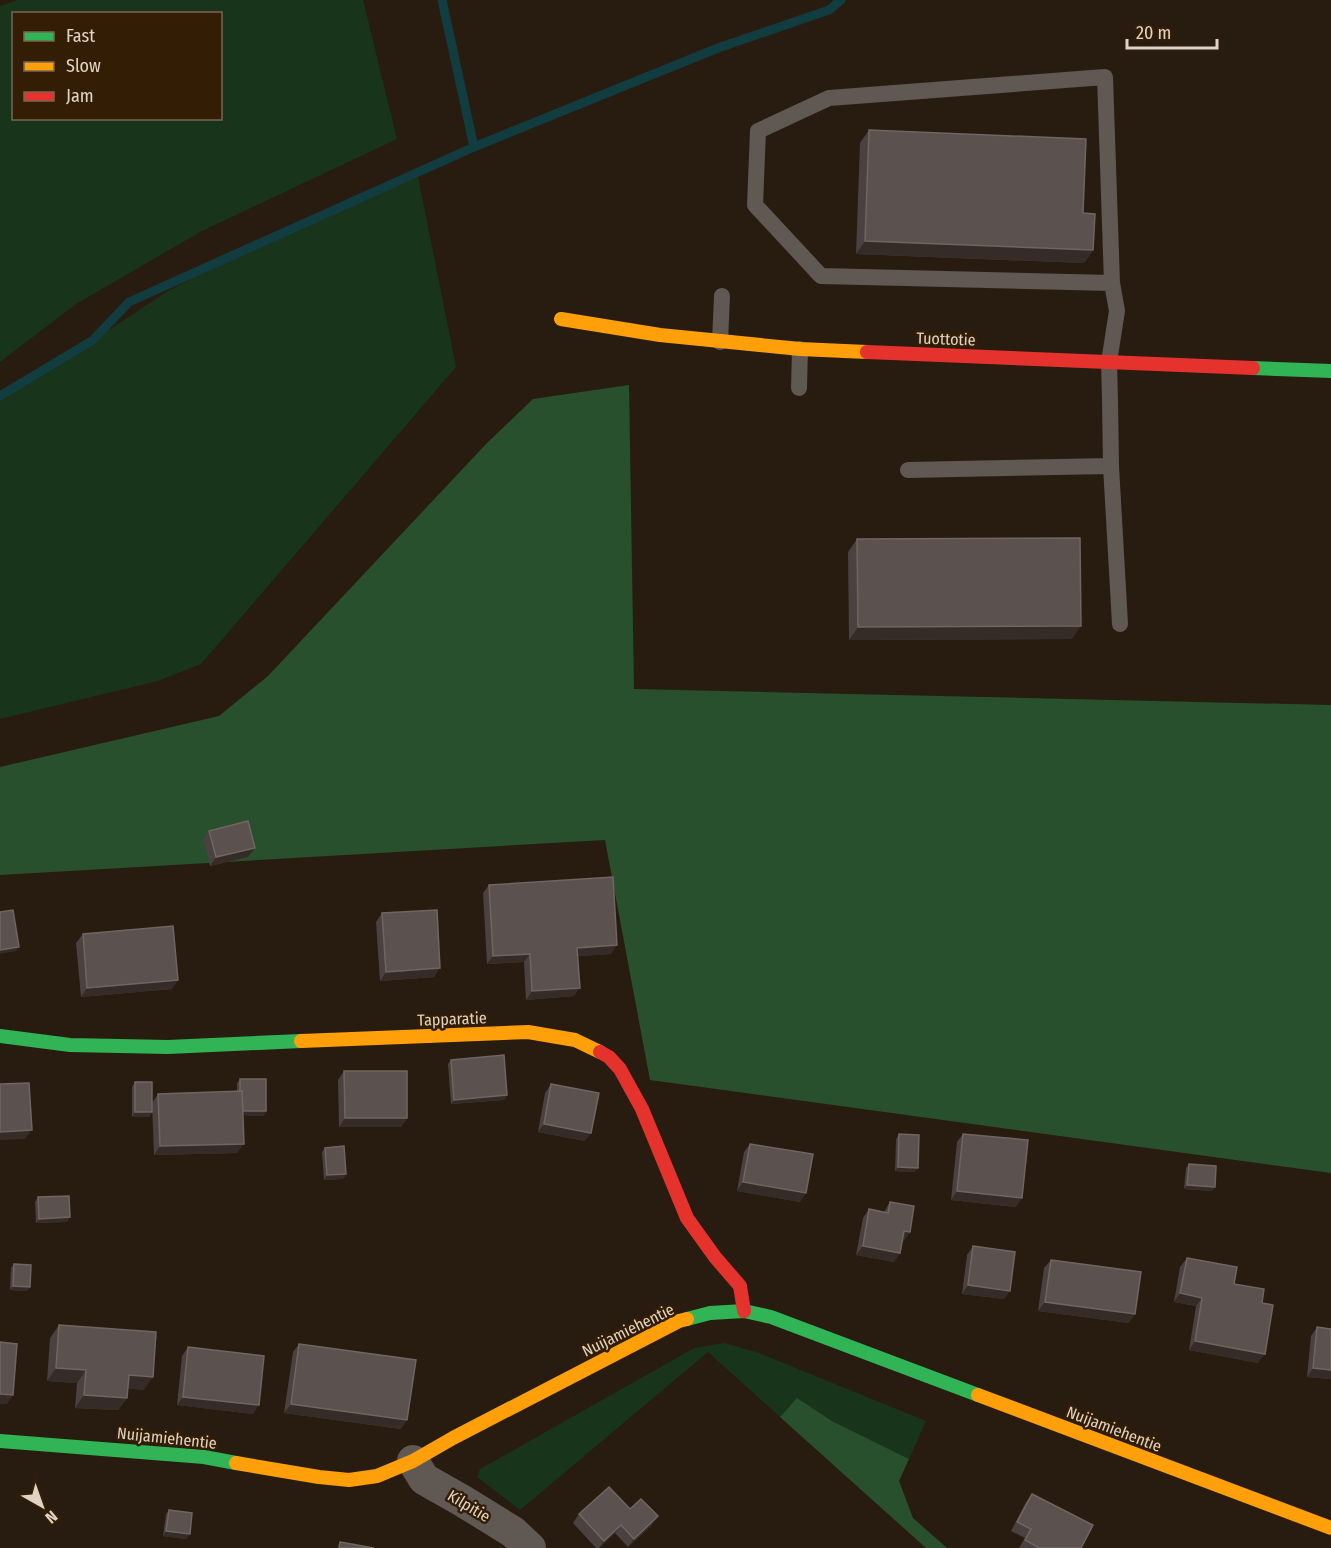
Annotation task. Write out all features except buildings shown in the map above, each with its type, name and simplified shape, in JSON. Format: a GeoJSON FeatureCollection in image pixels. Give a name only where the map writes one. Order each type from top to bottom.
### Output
{"type":"FeatureCollection","features":[{"type":"Feature","properties":{"kind":"street","name":"Tuottotie"},"geometry":{"type":"LineString","coordinates":[[561,319],[660,335],[800,349],[1331,370]]}},
{"type":"Feature","properties":{"kind":"street","name":"Tapparatie"},"geometry":{"type":"LineString","coordinates":[[0,1036],[70,1045],[168,1047],[528,1032],[575,1040],[609,1057],[620,1068],[642,1109],[687,1218],[715,1257],[740,1286],[744,1311]]}},
{"type":"Feature","properties":{"kind":"street","name":"Nuijamiehentie"},"geometry":{"type":"LineString","coordinates":[[0,1441],[204,1457],[349,1480],[377,1476],[413,1461],[679,1321],[710,1313],[744,1311],[771,1317],[1331,1528]]}},
{"type":"Feature","properties":{"kind":"street","name":"Kilpitie"},"geometry":{"type":"LineString","coordinates":[[413,1461],[424,1479],[513,1533],[530,1548]]}},
{"type":"Feature","properties":{"kind":"lane"},"geometry":{"type":"LineString","coordinates":[[1112,283],[821,276],[755,205],[758,131],[829,98],[1105,77],[1112,283],[1117,311],[1109,362],[1111,466],[1120,624]]}},
{"type":"Feature","properties":{"kind":"lane"},"geometry":{"type":"LineString","coordinates":[[720,342],[722,296]]}},
{"type":"Feature","properties":{"kind":"lane"},"geometry":{"type":"LineString","coordinates":[[799,388],[800,349]]}},
{"type":"Feature","properties":{"kind":"lane"},"geometry":{"type":"LineString","coordinates":[[908,470],[1111,466]]}},
{"type":"Feature","properties":{"kind":"green space"},"geometry":{"type":"Polygon","coordinates":[[[18,0],[363,0],[397,139],[202,231],[76,304],[0,362],[0,6],[18,0]]]}},
{"type":"Feature","properties":{"kind":"green space"},"geometry":{"type":"Polygon","coordinates":[[[418,177],[456,367],[201,664],[158,681],[0,719],[0,398],[34,379],[168,291],[316,214],[418,177]]]}},
{"type":"Feature","properties":{"kind":"green space"},"geometry":{"type":"Polygon","coordinates":[[[629,385],[634,689],[1331,705],[1331,1173],[650,1080],[605,840],[0,875],[0,767],[219,716],[268,676],[487,443],[533,399],[629,385]]]}},
{"type":"Feature","properties":{"kind":"green space"},"geometry":{"type":"Polygon","coordinates":[[[725,1343],[759,1353],[926,1421],[909,1459],[832,1421],[797,1399],[780,1417],[708,1352],[520,1510],[477,1477],[480,1469],[694,1348],[725,1343]]]}},
{"type":"Feature","properties":{"kind":"green space"},"geometry":{"type":"Polygon","coordinates":[[[797,1398],[832,1421],[909,1459],[899,1481],[913,1518],[947,1548],[926,1548],[780,1417],[797,1398]]]}},
{"type":"Feature","properties":{"kind":"waterway"},"geometry":{"type":"LineString","coordinates":[[442,0],[474,147]]}},
{"type":"Feature","properties":{"kind":"waterway"},"geometry":{"type":"LineString","coordinates":[[0,396],[93,340],[129,302],[474,147],[718,48],[829,10],[841,0]]}},
{"type":"Feature","properties":{"kind":"traffic: fast"},"geometry":{"type":"LineString","coordinates":[[1253,368],[1331,371]]}},
{"type":"Feature","properties":{"kind":"traffic: fast"},"geometry":{"type":"LineString","coordinates":[[0,1036],[70,1045],[168,1047],[301,1041]]}},
{"type":"Feature","properties":{"kind":"traffic: fast"},"geometry":{"type":"LineString","coordinates":[[687,1319],[710,1313],[744,1311],[771,1317],[978,1395]]}},
{"type":"Feature","properties":{"kind":"traffic: fast"},"geometry":{"type":"LineString","coordinates":[[0,1441],[204,1457],[236,1463]]}},
{"type":"Feature","properties":{"kind":"traffic: slow"},"geometry":{"type":"LineString","coordinates":[[561,319],[660,335],[800,349],[867,352]]}},
{"type":"Feature","properties":{"kind":"traffic: slow"},"geometry":{"type":"LineString","coordinates":[[301,1041],[528,1032],[575,1040],[600,1052]]}},
{"type":"Feature","properties":{"kind":"traffic: slow"},"geometry":{"type":"LineString","coordinates":[[236,1463],[349,1480],[377,1476],[413,1461],[453,1438],[679,1321],[687,1319]]}},
{"type":"Feature","properties":{"kind":"traffic: slow"},"geometry":{"type":"LineString","coordinates":[[978,1395],[1331,1528]]}},
{"type":"Feature","properties":{"kind":"traffic: jam"},"geometry":{"type":"LineString","coordinates":[[867,352],[1253,368]]}},
{"type":"Feature","properties":{"kind":"traffic: jam"},"geometry":{"type":"LineString","coordinates":[[600,1052],[609,1057],[620,1069],[642,1109],[687,1218],[715,1257],[740,1286],[744,1311]]}}]}
